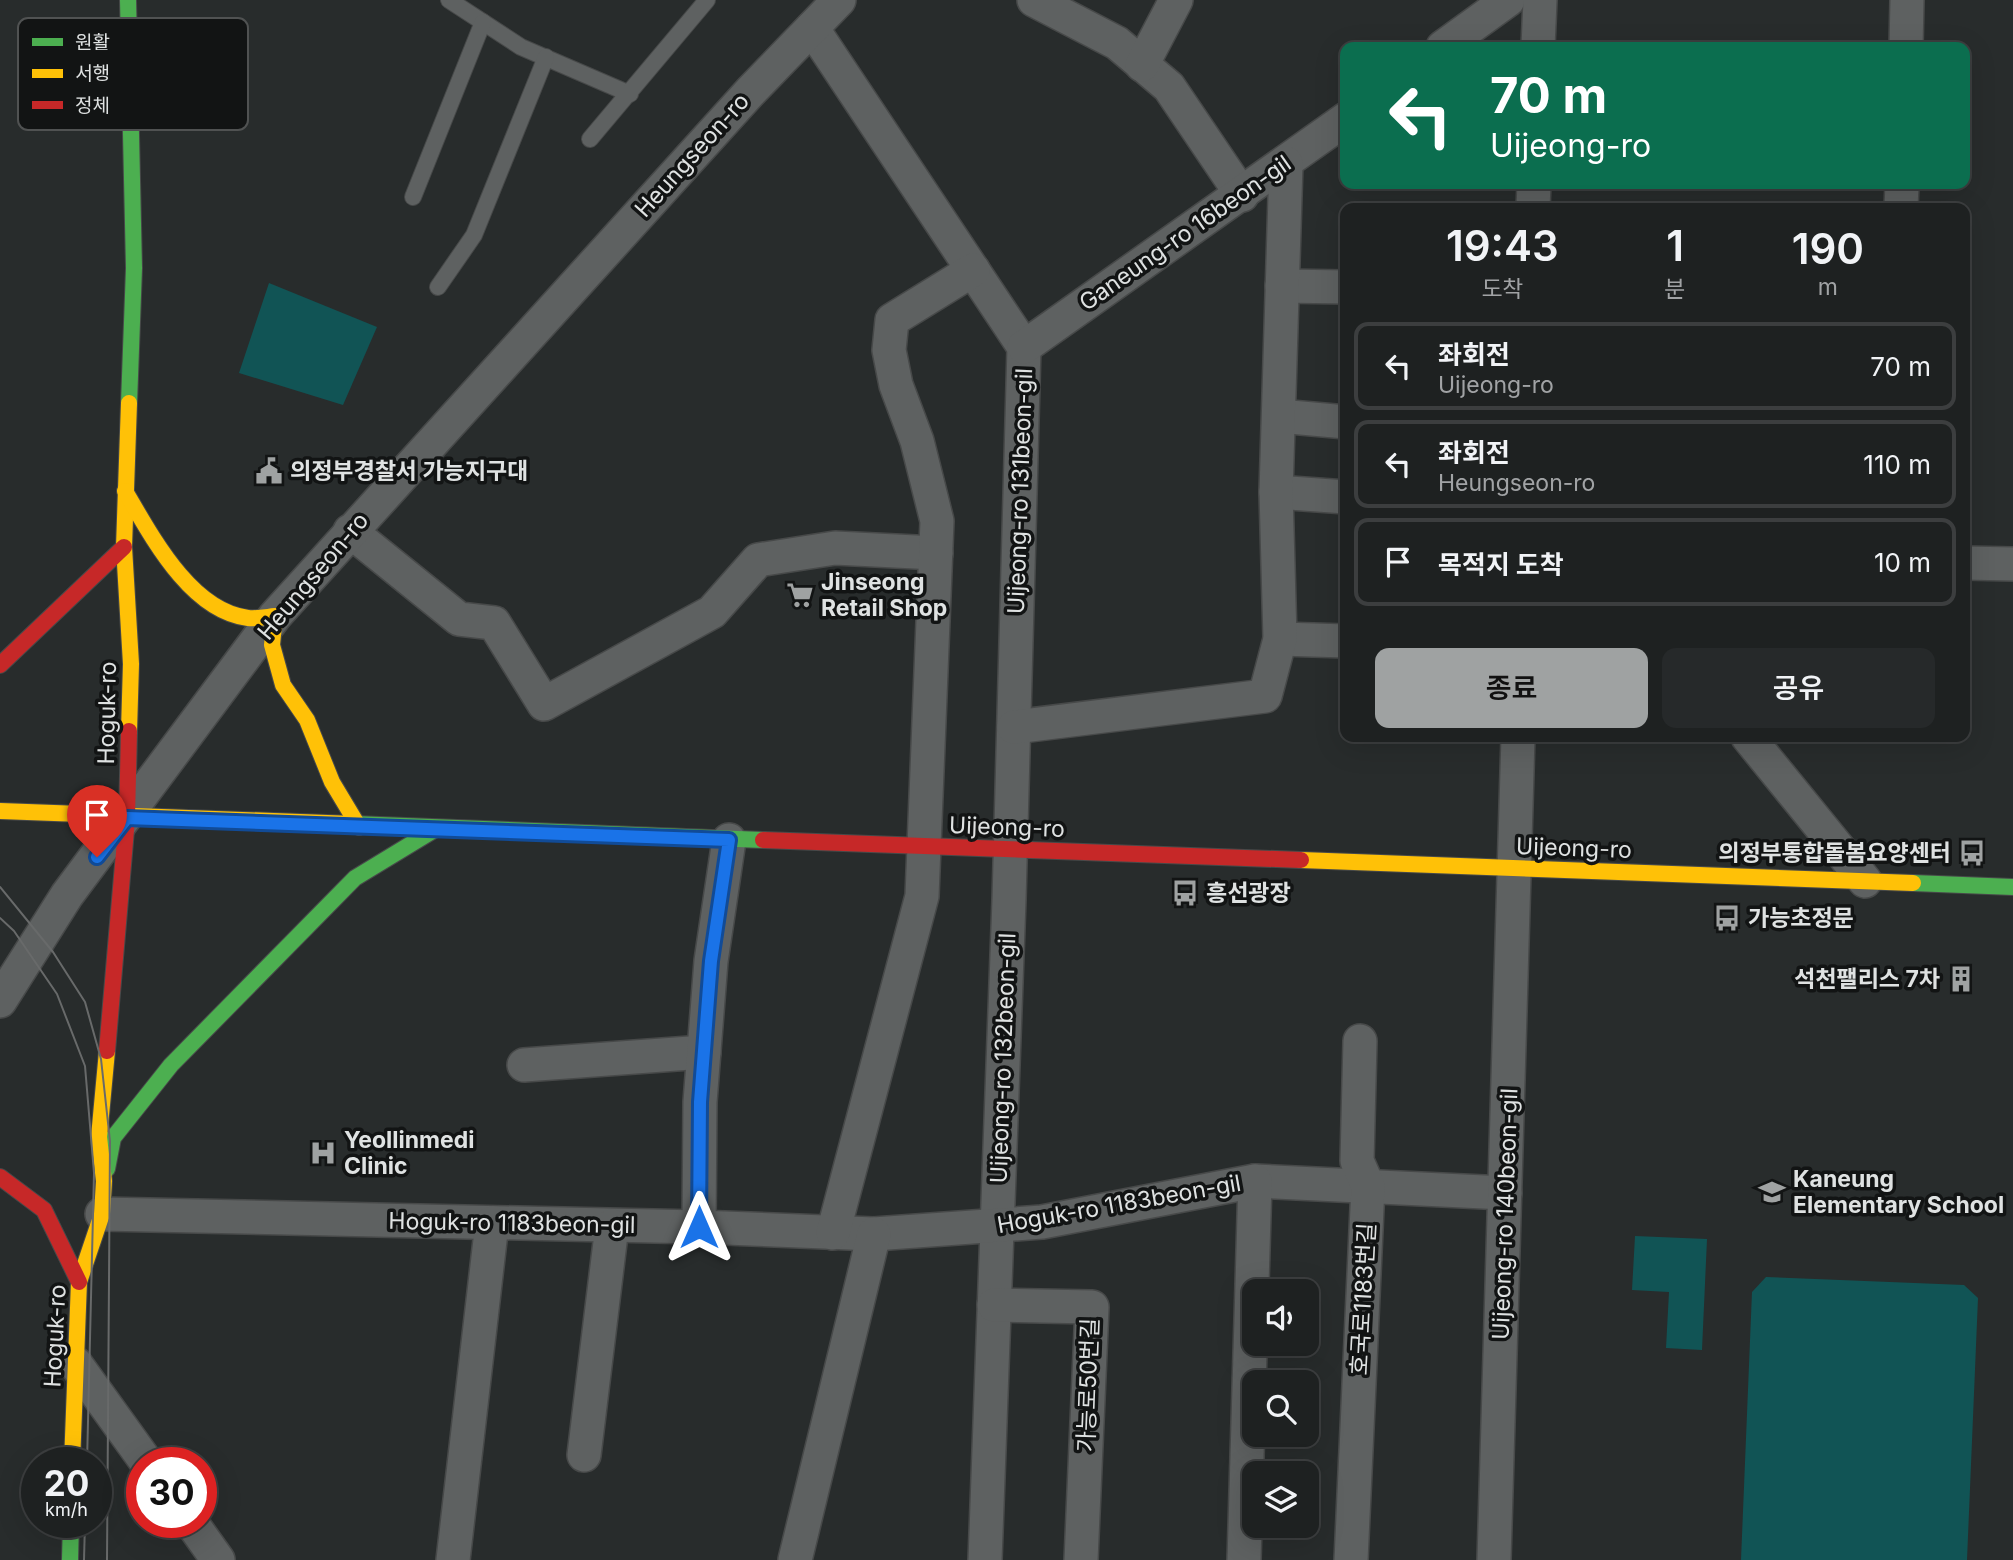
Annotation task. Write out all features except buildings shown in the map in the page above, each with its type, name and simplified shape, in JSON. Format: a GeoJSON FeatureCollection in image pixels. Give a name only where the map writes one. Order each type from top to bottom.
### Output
{"type":"FeatureCollection","features":[{"type":"Feature","properties":{"kind":"street","name":"Hoguk-ro"},"geometry":{"type":"LineString","coordinates":[[128,0],[128,18]]}},
{"type":"Feature","properties":{"kind":"street","name":"Heungseon-ro"},"geometry":{"type":"LineString","coordinates":[[0,1001],[67,895],[275,616],[750,92],[838,0]]}},
{"type":"Feature","properties":{"kind":"street"},"geometry":{"type":"LineString","coordinates":[[1034,0],[1117,43],[1169,87],[1242,195]]}},
{"type":"Feature","properties":{"kind":"street"},"geometry":{"type":"LineString","coordinates":[[1142,65],[1175,0]]}},
{"type":"Feature","properties":{"kind":"street"},"geometry":{"type":"LineString","coordinates":[[1450,42],[1508,0]]}},
{"type":"Feature","properties":{"kind":"street"},"geometry":{"type":"LineString","coordinates":[[1538,42],[1540,0]]}},
{"type":"Feature","properties":{"kind":"street"},"geometry":{"type":"LineString","coordinates":[[1906,42],[1907,0]]}},
{"type":"Feature","properties":{"kind":"street","name":"Uijeong-ro 131beon-gil"},"geometry":{"type":"LineString","coordinates":[[812,28],[1024,347],[1010,850]]}},
{"type":"Feature","properties":{"kind":"street","name":"Ganeung-ro 16beon-gil"},"geometry":{"type":"LineString","coordinates":[[1024,347],[1340,123]]}},
{"type":"Feature","properties":{"kind":"street","name":"Hoguk-ro"},"geometry":{"type":"LineString","coordinates":[[72,1447],[79,1282],[102,1214],[104,1181],[99,1137],[127,818],[131,664],[124,547],[134,268],[131,130]]}},
{"type":"Feature","properties":{"kind":"street"},"geometry":{"type":"LineString","coordinates":[[1014,727],[1265,696],[1280,639],[1276,492],[1286,163]]}},
{"type":"Feature","properties":{"kind":"street"},"geometry":{"type":"LineString","coordinates":[[833,1233],[922,896],[937,521],[916,441],[896,385],[889,351],[892,320],[973,270]]}},
{"type":"Feature","properties":{"kind":"street"},"geometry":{"type":"LineString","coordinates":[[1282,286],[1340,287]]}},
{"type":"Feature","properties":{"kind":"street"},"geometry":{"type":"LineString","coordinates":[[1279,416],[1340,421]]}},
{"type":"Feature","properties":{"kind":"street"},"geometry":{"type":"LineString","coordinates":[[125,491],[173,570],[206,598],[244,618],[275,616],[272,645],[283,685],[307,720],[332,782],[359,827]]}},
{"type":"Feature","properties":{"kind":"street"},"geometry":{"type":"LineString","coordinates":[[1276,492],[1340,497]]}},
{"type":"Feature","properties":{"kind":"street"},"geometry":{"type":"LineString","coordinates":[[350,531],[459,618],[494,623],[544,704],[712,612],[758,560],[835,548],[936,554]]}},
{"type":"Feature","properties":{"kind":"street"},"geometry":{"type":"LineString","coordinates":[[0,665],[124,547]]}},
{"type":"Feature","properties":{"kind":"street"},"geometry":{"type":"LineString","coordinates":[[1970,562],[2013,564]]}},
{"type":"Feature","properties":{"kind":"street"},"geometry":{"type":"LineString","coordinates":[[1280,639],[1340,641]]}},
{"type":"Feature","properties":{"kind":"street","name":"Uijeong-ro 140beon-gil"},"geometry":{"type":"LineString","coordinates":[[1494,1560],[1516,869],[1513,830],[1518,742]]}},
{"type":"Feature","properties":{"kind":"street"},"geometry":{"type":"LineString","coordinates":[[1752,742],[1865,881]]}},
{"type":"Feature","properties":{"kind":"street","name":"Uijeong-ro"},"geometry":{"type":"LineString","coordinates":[[0,811],[434,830],[2013,887]]}},
{"type":"Feature","properties":{"kind":"street"},"geometry":{"type":"LineString","coordinates":[[104,1181],[113,1138],[171,1065],[250,988],[355,878],[434,830]]}},
{"type":"Feature","properties":{"kind":"street"},"geometry":{"type":"LineString","coordinates":[[699,1227],[700,1102],[711,961],[729,840]]}},
{"type":"Feature","properties":{"kind":"street","name":"Uijeong-ro 132beon-gil"},"geometry":{"type":"LineString","coordinates":[[985,1560],[1010,850]]}},
{"type":"Feature","properties":{"kind":"street","name":"호국로1183번길"},"geometry":{"type":"LineString","coordinates":[[1351,1560],[1368,1186],[1357,1161],[1360,1041]]}},
{"type":"Feature","properties":{"kind":"street"},"geometry":{"type":"LineString","coordinates":[[524,1065],[704,1052]]}},
{"type":"Feature","properties":{"kind":"street"},"geometry":{"type":"LineString","coordinates":[[0,1177],[44,1210],[79,1282]]}},
{"type":"Feature","properties":{"kind":"street"},"geometry":{"type":"LineString","coordinates":[[1244,1560],[1255,1181]]}},
{"type":"Feature","properties":{"kind":"street","name":"Hoguk-ro 1183beon-gil"},"geometry":{"type":"LineString","coordinates":[[102,1214],[699,1227],[874,1234],[1042,1222],[1255,1181],[1506,1193]]}},
{"type":"Feature","properties":{"kind":"street"},"geometry":{"type":"LineString","coordinates":[[453,1560],[492,1223]]}},
{"type":"Feature","properties":{"kind":"street"},"geometry":{"type":"LineString","coordinates":[[584,1455],[612,1226]]}},
{"type":"Feature","properties":{"kind":"street"},"geometry":{"type":"LineString","coordinates":[[795,1560],[874,1234]]}},
{"type":"Feature","properties":{"kind":"street","name":"가능로50번길"},"geometry":{"type":"LineString","coordinates":[[994,1305],[1092,1307],[1081,1560]]}},
{"type":"Feature","properties":{"kind":"street"},"geometry":{"type":"LineString","coordinates":[[75,1363],[135,1447]]}},
{"type":"Feature","properties":{"kind":"street"},"geometry":{"type":"LineString","coordinates":[[70,1560],[71,1538]]}},
{"type":"Feature","properties":{"kind":"street"},"geometry":{"type":"LineString","coordinates":[[202,1538],[218,1560]]}},
{"type":"Feature","properties":{"kind":"lane"},"geometry":{"type":"LineString","coordinates":[[449,0],[521,47],[630,94]]}},
{"type":"Feature","properties":{"kind":"lane"},"geometry":{"type":"LineString","coordinates":[[590,139],[707,0]]}},
{"type":"Feature","properties":{"kind":"lane"},"geometry":{"type":"LineString","coordinates":[[414,197],[483,22]]}},
{"type":"Feature","properties":{"kind":"lane"},"geometry":{"type":"LineString","coordinates":[[438,287],[474,235],[546,58]]}},
{"type":"Feature","properties":{"kind":"shaded area"},"geometry":{"type":"Polygon","coordinates":[[[269,283],[377,327],[343,405],[239,373],[269,283]]]}},
{"type":"Feature","properties":{"kind":"shaded area"},"geometry":{"type":"Polygon","coordinates":[[[1635,1236],[1707,1239],[1702,1350],[1666,1348],[1669,1292],[1632,1290],[1635,1236]]]}},
{"type":"Feature","properties":{"kind":"shaded area"},"geometry":{"type":"Polygon","coordinates":[[[1766,1277],[1964,1285],[1978,1298],[1967,1560],[1741,1560],[1752,1292],[1766,1277]]]}},
{"type":"Feature","properties":{"kind":"tram line"},"geometry":{"type":"LineString","coordinates":[[0,887],[53,952],[85,1002],[101,1059],[110,1141],[107,1560]]}},
{"type":"Feature","properties":{"kind":"tram line"},"geometry":{"type":"LineString","coordinates":[[0,918],[14,931],[57,994],[85,1066],[94,1173],[87,1447]]}},
{"type":"Feature","properties":{"kind":"tram line"},"geometry":{"type":"LineString","coordinates":[[84,1560],[85,1538]]}},
{"type":"Feature","properties":{"kind":"traffic: fast"},"geometry":{"type":"LineString","coordinates":[[128,0],[128,18]]}},
{"type":"Feature","properties":{"kind":"traffic: fast"},"geometry":{"type":"LineString","coordinates":[[129,403],[134,268],[131,130]]}},
{"type":"Feature","properties":{"kind":"traffic: fast"},"geometry":{"type":"LineString","coordinates":[[354,824],[763,840]]}},
{"type":"Feature","properties":{"kind":"traffic: fast"},"geometry":{"type":"LineString","coordinates":[[107,1169],[113,1138],[171,1065],[355,878],[434,830]]}},
{"type":"Feature","properties":{"kind":"traffic: fast"},"geometry":{"type":"LineString","coordinates":[[1913,883],[2013,887]]}},
{"type":"Feature","properties":{"kind":"traffic: fast"},"geometry":{"type":"LineString","coordinates":[[70,1560],[71,1538]]}},
{"type":"Feature","properties":{"kind":"traffic: slow"},"geometry":{"type":"LineString","coordinates":[[129,403],[124,547],[131,664],[129,731]]}},
{"type":"Feature","properties":{"kind":"traffic: slow"},"geometry":{"type":"LineString","coordinates":[[125,491],[160,549],[190,586],[227,612],[248,618],[275,616],[272,645],[283,685],[307,720],[332,782],[359,827]]}},
{"type":"Feature","properties":{"kind":"traffic: slow"},"geometry":{"type":"LineString","coordinates":[[0,811],[354,824]]}},
{"type":"Feature","properties":{"kind":"traffic: slow"},"geometry":{"type":"LineString","coordinates":[[1301,860],[1913,883]]}},
{"type":"Feature","properties":{"kind":"traffic: slow"},"geometry":{"type":"LineString","coordinates":[[73,1447],[79,1282],[102,1214],[104,1181],[99,1137],[107,1051]]}},
{"type":"Feature","properties":{"kind":"traffic: jam"},"geometry":{"type":"LineString","coordinates":[[0,665],[124,547]]}},
{"type":"Feature","properties":{"kind":"traffic: jam"},"geometry":{"type":"LineString","coordinates":[[107,1051],[127,818],[129,731]]}},
{"type":"Feature","properties":{"kind":"traffic: jam"},"geometry":{"type":"LineString","coordinates":[[763,840],[1301,860]]}},
{"type":"Feature","properties":{"kind":"traffic: jam"},"geometry":{"type":"LineString","coordinates":[[0,1177],[44,1210],[79,1282]]}},
{"type":"Feature","properties":{"kind":"place","name":"의정부경찰서 가능지구대"},"geometry":{"type":"Point","coordinates":[269,471]}},
{"type":"Feature","properties":{"kind":"place","name":"Jinseong Retail Shop"},"geometry":{"type":"Point","coordinates":[800,595]}},
{"type":"Feature","properties":{"kind":"place","name":"의정부통합돌봄요양센터"},"geometry":{"type":"Point","coordinates":[1972,853]}},
{"type":"Feature","properties":{"kind":"place","name":"흥선광장"},"geometry":{"type":"Point","coordinates":[1185,893]}},
{"type":"Feature","properties":{"kind":"place","name":"가능초정문"},"geometry":{"type":"Point","coordinates":[1727,918]}},
{"type":"Feature","properties":{"kind":"place","name":"석천팰리스 7차"},"geometry":{"type":"Point","coordinates":[1961,979]}},
{"type":"Feature","properties":{"kind":"place","name":"Yeollinmedi Clinic"},"geometry":{"type":"Point","coordinates":[323,1153]}},
{"type":"Feature","properties":{"kind":"place","name":"Kaneung Elementary School"},"geometry":{"type":"Point","coordinates":[1772,1192]}},
{"type":"Feature","properties":{"kind":"route"},"geometry":{"type":"LineString","coordinates":[[97,857],[127,818],[729,840],[711,961],[700,1102],[699,1227]]}}]}
